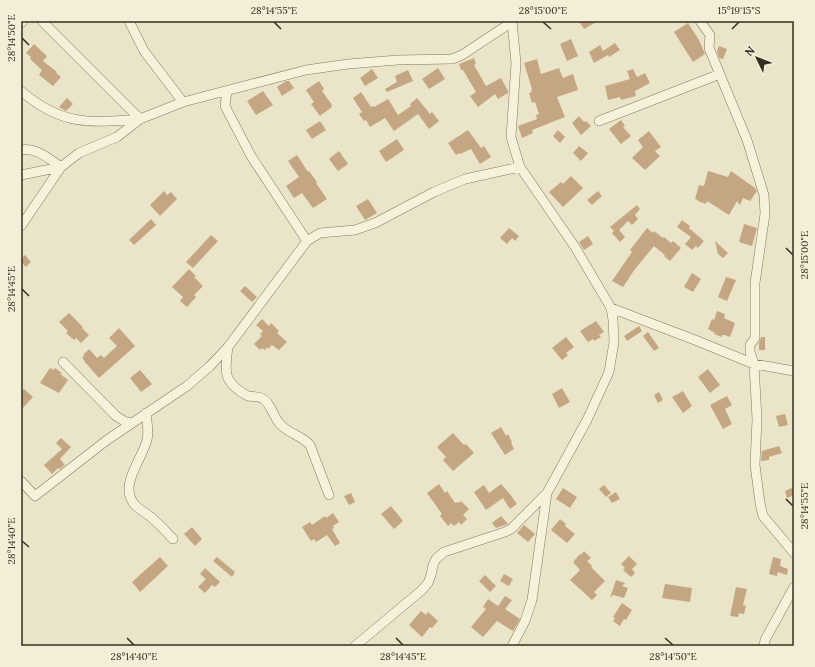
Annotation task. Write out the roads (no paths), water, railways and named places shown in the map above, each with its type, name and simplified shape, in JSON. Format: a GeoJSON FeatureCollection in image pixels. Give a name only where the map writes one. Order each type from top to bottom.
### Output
{"type":"FeatureCollection","features":[{"type":"Feature","properties":{"kind":"street"},"geometry":{"type":"LineString","coordinates":[[42,21],[140,119]]}},
{"type":"Feature","properties":{"kind":"street"},"geometry":{"type":"LineString","coordinates":[[129,21],[144,51],[183,102]]}},
{"type":"Feature","properties":{"kind":"street"},"geometry":{"type":"LineString","coordinates":[[700,21],[710,34],[709,48],[747,140],[764,195],[765,214],[755,283],[755,338],[750,345],[750,352],[754,364],[757,419],[755,465],[763,516],[794,553]]}},
{"type":"Feature","properties":{"kind":"street"},"geometry":{"type":"LineString","coordinates":[[21,226],[61,167],[79,153],[117,137],[140,119],[183,102],[306,70],[348,64],[398,60],[452,59],[462,55],[512,22],[516,63],[512,137],[520,167],[575,247],[611,308],[614,342],[609,372],[587,420],[547,493],[511,529],[444,552],[436,559],[431,575],[422,590],[355,646]]}},
{"type":"Feature","properties":{"kind":"street"},"geometry":{"type":"LineString","coordinates":[[599,121],[720,74]]}},
{"type":"Feature","properties":{"kind":"street"},"geometry":{"type":"LineString","coordinates":[[21,91],[34,102],[50,112],[67,118],[91,121],[140,119]]}},
{"type":"Feature","properties":{"kind":"street"},"geometry":{"type":"LineString","coordinates":[[227,91],[225,106],[251,156],[308,241]]}},
{"type":"Feature","properties":{"kind":"street"},"geometry":{"type":"LineString","coordinates":[[21,150],[29,148],[38,151],[61,167]]}},
{"type":"Feature","properties":{"kind":"street"},"geometry":{"type":"LineString","coordinates":[[21,175],[61,167]]}},
{"type":"Feature","properties":{"kind":"street"},"geometry":{"type":"LineString","coordinates":[[21,481],[35,496],[107,440],[187,386],[210,366],[228,347],[308,241],[320,233],[355,230],[375,223],[434,192],[466,179],[520,167]]}},
{"type":"Feature","properties":{"kind":"street"},"geometry":{"type":"LineString","coordinates":[[611,308],[754,364],[794,371]]}},
{"type":"Feature","properties":{"kind":"street"},"geometry":{"type":"LineString","coordinates":[[228,347],[227,375],[232,384],[242,393],[250,397],[263,398],[280,423],[289,432],[305,439],[310,445],[328,495]]}},
{"type":"Feature","properties":{"kind":"street"},"geometry":{"type":"LineString","coordinates":[[64,362],[116,416],[131,423]]}},
{"type":"Feature","properties":{"kind":"street"},"geometry":{"type":"LineString","coordinates":[[146,413],[148,424],[147,440],[136,465],[130,484],[129,496],[136,506],[150,516],[173,539]]}},
{"type":"Feature","properties":{"kind":"street"},"geometry":{"type":"LineString","coordinates":[[512,646],[525,621],[532,600],[547,493]]}},
{"type":"Feature","properties":{"kind":"street"},"geometry":{"type":"LineString","coordinates":[[764,646],[765,640],[794,587]]}}]}
